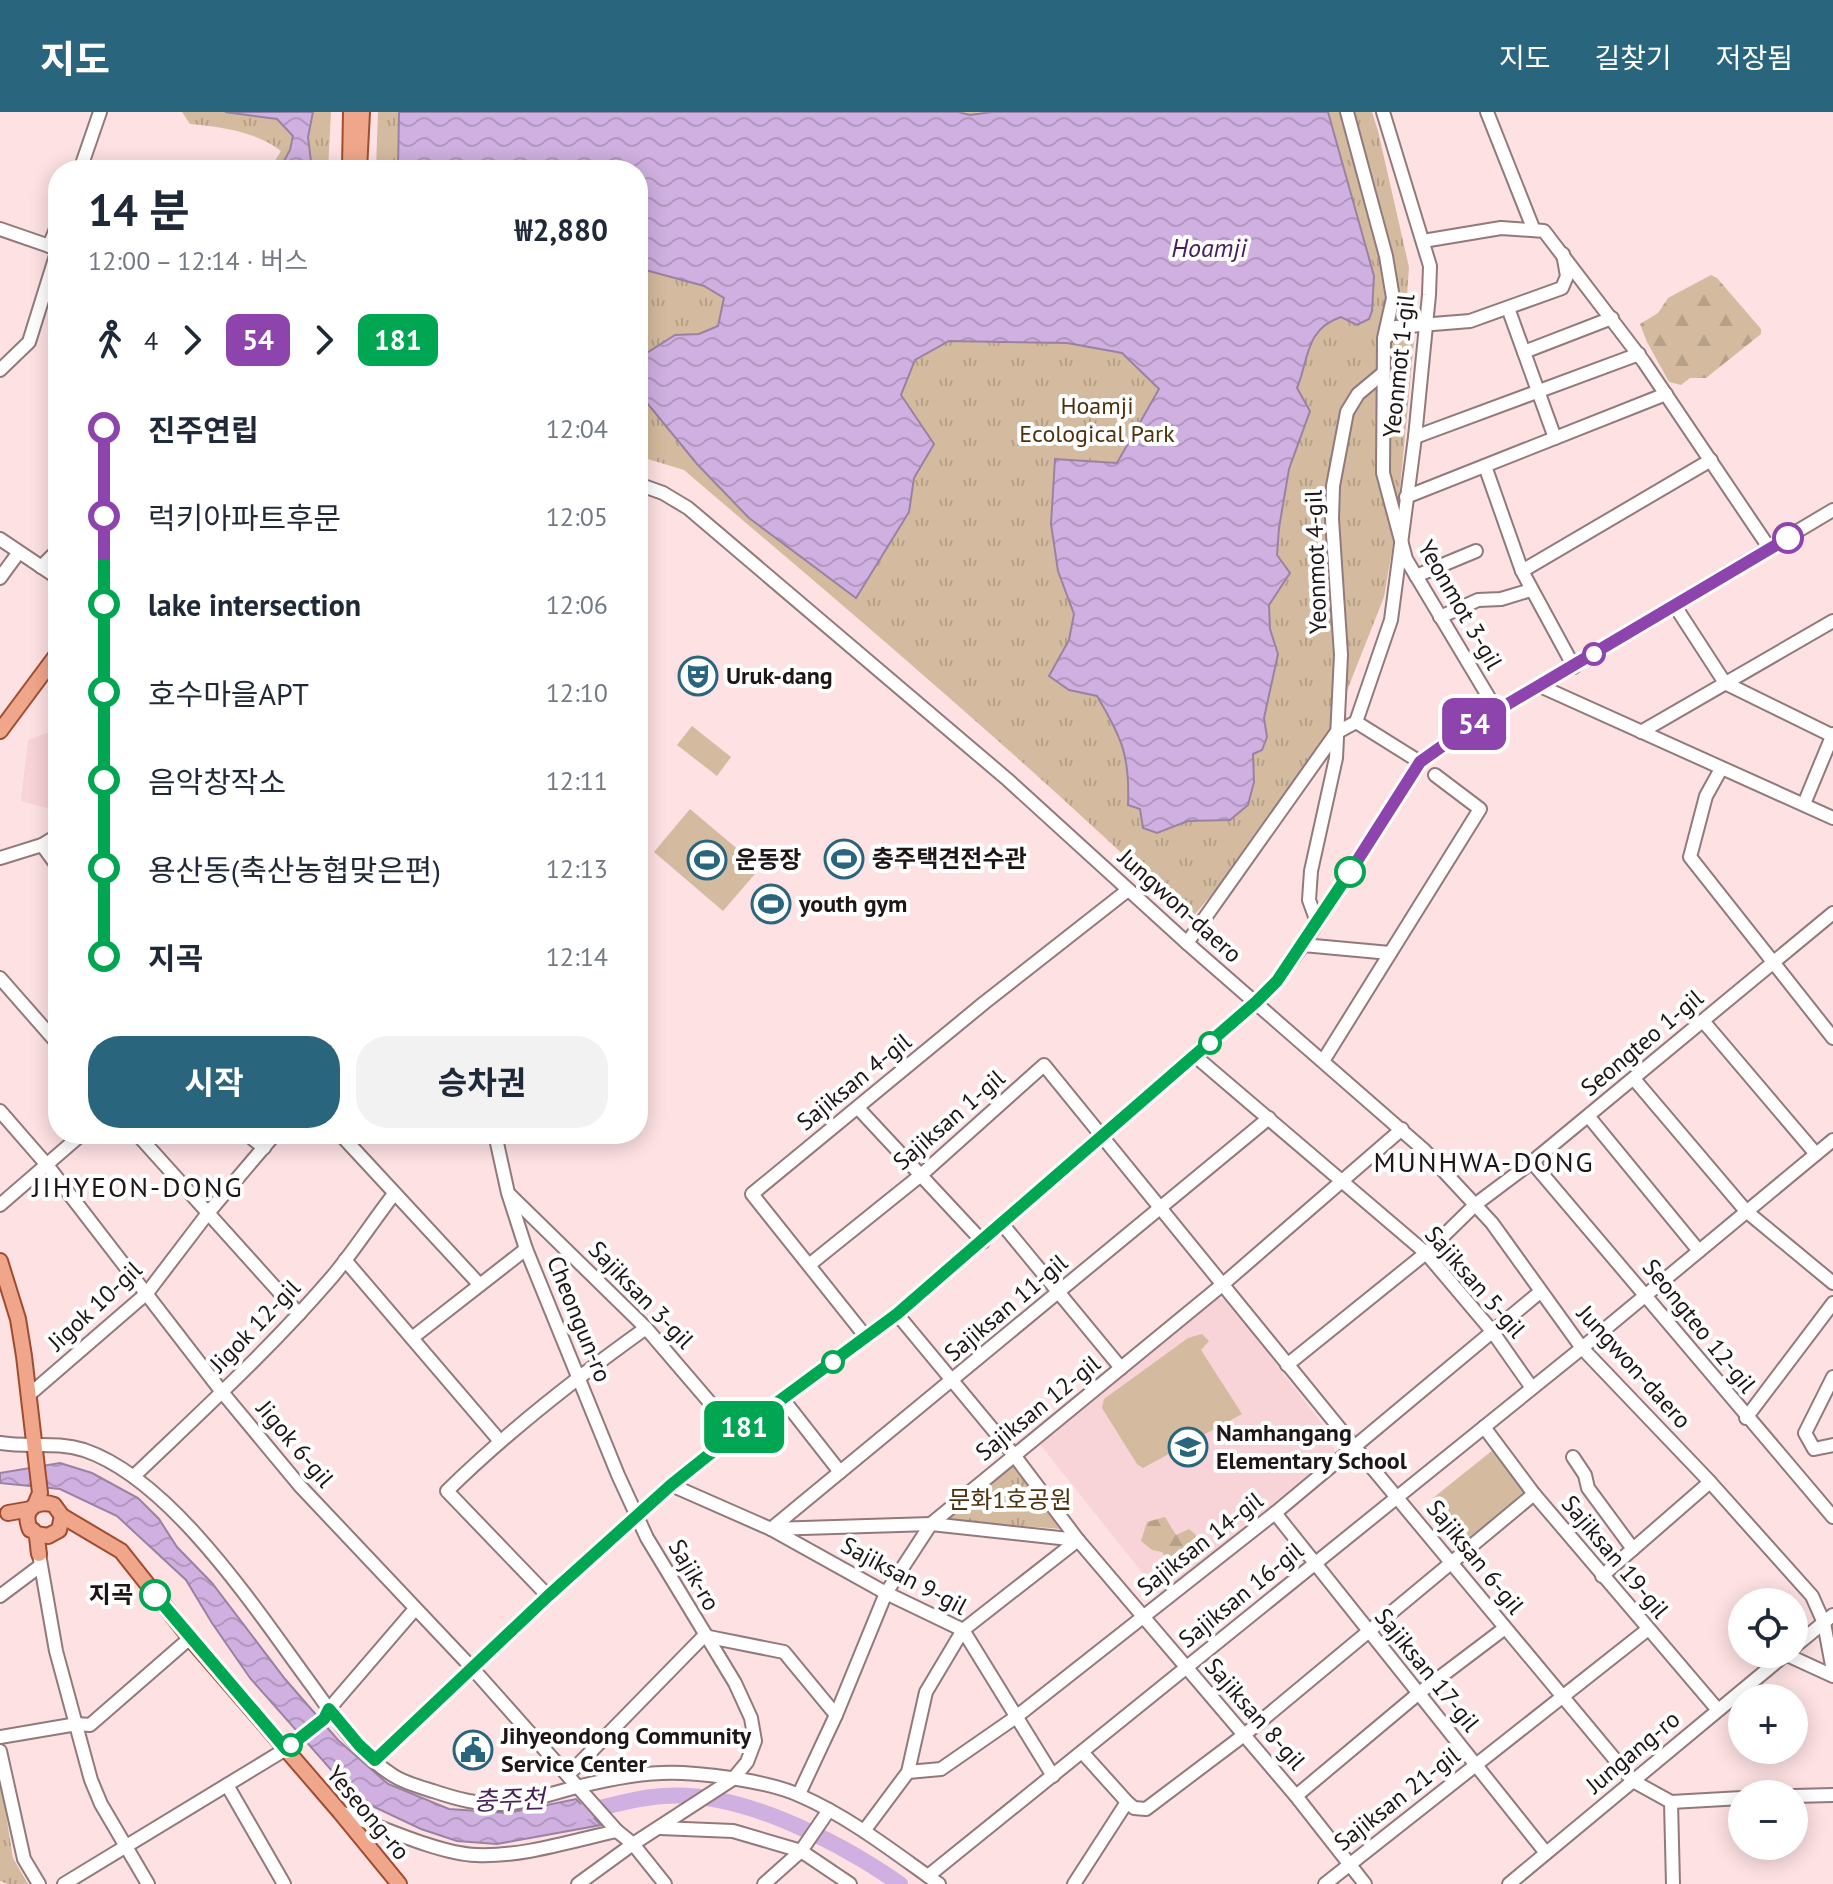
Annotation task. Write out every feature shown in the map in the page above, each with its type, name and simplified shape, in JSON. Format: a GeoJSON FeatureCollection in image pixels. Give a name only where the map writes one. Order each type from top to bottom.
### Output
{"type":"FeatureCollection","features":[{"type":"Feature","properties":{"kind":"main road"},"geometry":{"type":"LineString","coordinates":[[350,160],[351,112]]}},
{"type":"Feature","properties":{"kind":"main road"},"geometry":{"type":"LineString","coordinates":[[360,160],[362,112]]}},
{"type":"Feature","properties":{"kind":"main road"},"geometry":{"type":"LineString","coordinates":[[0,731],[48,666]]}},
{"type":"Feature","properties":{"kind":"main road"},"geometry":{"type":"LineString","coordinates":[[0,1261],[18,1319],[30,1394],[40,1517],[39,1560]]}},
{"type":"Feature","properties":{"kind":"main road","name":"Yeseong-ro"},"geometry":{"type":"LineString","coordinates":[[40,1517],[57,1506],[62,1516],[76,1527],[121,1551],[190,1638],[292,1745],[340,1812],[399,1884]]}},
{"type":"Feature","properties":{"kind":"main road"},"geometry":{"type":"LineString","coordinates":[[3,1512],[40,1517],[76,1527]]}},
{"type":"Feature","properties":{"kind":"main road"},"geometry":{"type":"LineString","coordinates":[[40,1517],[62,1525],[62,1516]]}},
{"type":"Feature","properties":{"kind":"street"},"geometry":{"type":"LineString","coordinates":[[83,160],[100,112]]}},
{"type":"Feature","properties":{"kind":"street"},"geometry":{"type":"LineString","coordinates":[[1347,112],[1386,256],[1393,298],[1384,340],[1382,374]]}},
{"type":"Feature","properties":{"kind":"street","name":"Yeonmot 1-gil"},"geometry":{"type":"LineString","coordinates":[[1356,722],[1391,620],[1415,437],[1430,266],[1383,112]]}},
{"type":"Feature","properties":{"kind":"street"},"geometry":{"type":"LineString","coordinates":[[1487,112],[1533,228]]}},
{"type":"Feature","properties":{"kind":"street"},"geometry":{"type":"LineString","coordinates":[[1423,241],[1501,228],[1544,231],[1639,354],[1770,549]]}},
{"type":"Feature","properties":{"kind":"street"},"geometry":{"type":"LineString","coordinates":[[0,229],[48,246]]}},
{"type":"Feature","properties":{"kind":"street"},"geometry":{"type":"LineString","coordinates":[[1384,340],[1396,327],[1470,321],[1562,288],[1567,276],[1563,254]]}},
{"type":"Feature","properties":{"kind":"street"},"geometry":{"type":"LineString","coordinates":[[0,370],[29,342],[48,273]]}},
{"type":"Feature","properties":{"kind":"street"},"geometry":{"type":"LineString","coordinates":[[1508,308],[1555,438]]}},
{"type":"Feature","properties":{"kind":"street"},"geometry":{"type":"LineString","coordinates":[[1524,352],[1612,318]]}},
{"type":"Feature","properties":{"kind":"street"},"geometry":{"type":"LineString","coordinates":[[1415,437],[1639,354]]}},
{"type":"Feature","properties":{"kind":"street","name":"Yeonmot 3-gil"},"geometry":{"type":"LineString","coordinates":[[1382,374],[1383,473],[1401,546],[1497,711]]}},
{"type":"Feature","properties":{"kind":"street","name":"Yeonmot 4-gil"},"geometry":{"type":"LineString","coordinates":[[1317,922],[1309,900],[1311,871],[1336,758],[1341,655],[1332,519],[1333,486],[1347,412],[1358,394],[1382,374]]}},
{"type":"Feature","properties":{"kind":"street"},"geometry":{"type":"LineString","coordinates":[[1406,497],[1666,394]]}},
{"type":"Feature","properties":{"kind":"street"},"geometry":{"type":"LineString","coordinates":[[1522,571],[1711,460]]}},
{"type":"Feature","properties":{"kind":"street"},"geometry":{"type":"LineString","coordinates":[[1485,466],[1522,571],[1574,667]]}},
{"type":"Feature","properties":{"kind":"street","name":"Jungwon-daero"},"geometry":{"type":"LineString","coordinates":[[648,488],[688,508],[986,761],[1187,943],[1402,1129],[1476,1204],[1582,1348],[1710,1482],[1812,1596],[1828,1619],[1833,1673]]}},
{"type":"Feature","properties":{"kind":"street"},"geometry":{"type":"LineString","coordinates":[[375,1760],[637,1514],[736,1433],[897,1314],[1256,1002],[1277,981],[1303,945],[1420,762],[1448,740],[1833,510]]}},
{"type":"Feature","properties":{"kind":"street"},"geometry":{"type":"LineString","coordinates":[[0,539],[48,572]]}},
{"type":"Feature","properties":{"kind":"street"},"geometry":{"type":"LineString","coordinates":[[1416,576],[1476,551]]}},
{"type":"Feature","properties":{"kind":"street"},"geometry":{"type":"LineString","coordinates":[[0,578],[19,552]]}},
{"type":"Feature","properties":{"kind":"street"},"geometry":{"type":"LineString","coordinates":[[41,567],[48,560]]}},
{"type":"Feature","properties":{"kind":"street"},"geometry":{"type":"LineString","coordinates":[[1440,617],[1478,600],[1501,599],[1531,590]]}},
{"type":"Feature","properties":{"kind":"street"},"geometry":{"type":"LineString","coordinates":[[1675,606],[1725,683],[1833,735],[1804,804]]}},
{"type":"Feature","properties":{"kind":"street"},"geometry":{"type":"LineString","coordinates":[[1641,732],[1833,621]]}},
{"type":"Feature","properties":{"kind":"street"},"geometry":{"type":"LineString","coordinates":[[1540,686],[1833,818]]}},
{"type":"Feature","properties":{"kind":"street"},"geometry":{"type":"LineString","coordinates":[[1187,943],[1336,733],[1356,722],[1420,762]]}},
{"type":"Feature","properties":{"kind":"street"},"geometry":{"type":"LineString","coordinates":[[1721,769],[1706,796],[1690,857],[1833,1038]]}},
{"type":"Feature","properties":{"kind":"street"},"geometry":{"type":"LineString","coordinates":[[1323,1061],[1480,809],[1435,775]]}},
{"type":"Feature","properties":{"kind":"street"},"geometry":{"type":"LineString","coordinates":[[0,858],[48,841]]}},
{"type":"Feature","properties":{"kind":"street"},"geometry":{"type":"LineString","coordinates":[[42,845],[48,853]]}},
{"type":"Feature","properties":{"kind":"street","name":"Sajiksan 4-gil"},"geometry":{"type":"LineString","coordinates":[[866,1337],[752,1194],[984,1003],[1128,890]]}},
{"type":"Feature","properties":{"kind":"street","name":"Seongteo 1-gil"},"geometry":{"type":"LineString","coordinates":[[1287,1365],[1426,1253],[1476,1204],[1589,1117],[1833,913]]}},
{"type":"Feature","properties":{"kind":"street"},"geometry":{"type":"LineString","coordinates":[[1303,945],[1390,953]]}},
{"type":"Feature","properties":{"kind":"street"},"geometry":{"type":"LineString","coordinates":[[0,978],[48,1033]]}},
{"type":"Feature","properties":{"kind":"street"},"geometry":{"type":"LineString","coordinates":[[1703,1021],[1816,1154]]}},
{"type":"Feature","properties":{"kind":"street","name":"Sajiksan 5-gil"},"geometry":{"type":"LineString","coordinates":[[1195,1056],[1426,1253],[1492,1331],[1532,1388]]}},
{"type":"Feature","properties":{"kind":"street","name":"Sajiksan 1-gil"},"geometry":{"type":"LineString","coordinates":[[809,1265],[921,1175],[1044,1065],[1104,1136]]}},
{"type":"Feature","properties":{"kind":"street"},"geometry":{"type":"LineString","coordinates":[[1634,1079],[1746,1211],[1833,1283]]}},
{"type":"Feature","properties":{"kind":"street"},"geometry":{"type":"LineString","coordinates":[[858,1108],[983,1242]]}},
{"type":"Feature","properties":{"kind":"street","name":"Jigok 6-gil"},"geometry":{"type":"LineString","coordinates":[[0,1111],[47,1165],[222,1392],[300,1486],[473,1669],[617,1831],[633,1844],[665,1884]]}},
{"type":"Feature","properties":{"kind":"street"},"geometry":{"type":"LineString","coordinates":[[1589,1117],[1699,1251]]}},
{"type":"Feature","properties":{"kind":"street","name":"Sajiksan 11-gil"},"geometry":{"type":"LineString","coordinates":[[771,1529],[1269,1118]]}},
{"type":"Feature","properties":{"kind":"street","name":"Sajiksan 12-gil"},"geometry":{"type":"LineString","coordinates":[[799,1794],[836,1715],[886,1593],[931,1524],[1222,1285],[1402,1129]]}},
{"type":"Feature","properties":{"kind":"street","name":"Sajiksan 6-gil"},"geometry":{"type":"LineString","coordinates":[[1104,1136],[1287,1365],[1633,1781]]}},
{"type":"Feature","properties":{"kind":"street","name":"Sajiksan 16-gil"},"geometry":{"type":"LineString","coordinates":[[934,1880],[1082,1752],[1582,1348],[1833,1140]]}},
{"type":"Feature","properties":{"kind":"street"},"geometry":{"type":"LineString","coordinates":[[0,1205],[71,1144]]}},
{"type":"Feature","properties":{"kind":"street"},"geometry":{"type":"LineString","coordinates":[[146,1144],[299,1314]]}},
{"type":"Feature","properties":{"kind":"street"},"geometry":{"type":"LineString","coordinates":[[259,1144],[264,1148]]}},
{"type":"Feature","properties":{"kind":"street","name":"Jigok 10-gil"},"geometry":{"type":"LineString","coordinates":[[30,1394],[147,1293],[208,1213],[267,1144]]}},
{"type":"Feature","properties":{"kind":"street"},"geometry":{"type":"LineString","coordinates":[[349,1144],[479,1284]]}},
{"type":"Feature","properties":{"kind":"street","name":"Cheongun-ro"},"geometry":{"type":"LineString","coordinates":[[497,1144],[508,1193],[526,1249],[618,1475],[637,1514]]}},
{"type":"Feature","properties":{"kind":"street","name":"Seongteo 12-gil"},"geometry":{"type":"LineString","coordinates":[[1532,1162],[1833,1517]]}},
{"type":"Feature","properties":{"kind":"street","name":"Sajiksan 3-gil"},"geometry":{"type":"LineString","coordinates":[[508,1193],[646,1328],[736,1433]]}},
{"type":"Feature","properties":{"kind":"street","name":"Jigok 12-gil"},"geometry":{"type":"LineString","coordinates":[[134,1476],[299,1314],[345,1260],[394,1194]]}},
{"type":"Feature","properties":{"kind":"street"},"geometry":{"type":"LineString","coordinates":[[1003,1225],[1121,1368]]}},
{"type":"Feature","properties":{"kind":"street"},"geometry":{"type":"LineString","coordinates":[[412,1338],[526,1249]]}},
{"type":"Feature","properties":{"kind":"street"},"geometry":{"type":"LineString","coordinates":[[345,1260],[499,1440]]}},
{"type":"Feature","properties":{"kind":"street","name":"Sajiksan 14-gil"},"geometry":{"type":"LineString","coordinates":[[908,1772],[941,1769],[1016,1717],[1275,1513],[1540,1292]]}},
{"type":"Feature","properties":{"kind":"street"},"geometry":{"type":"LineString","coordinates":[[1746,1418],[1833,1303]]}},
{"type":"Feature","properties":{"kind":"street","name":"Sajiksan 8-gil"},"geometry":{"type":"LineString","coordinates":[[897,1314],[1014,1455],[1078,1540],[1296,1796],[1365,1884]]}},
{"type":"Feature","properties":{"kind":"street"},"geometry":{"type":"LineString","coordinates":[[548,1596],[447,1491],[499,1440],[579,1376],[646,1328]]}},
{"type":"Feature","properties":{"kind":"street"},"geometry":{"type":"LineString","coordinates":[[1833,1377],[1805,1433],[1814,1449],[1833,1445]]}},
{"type":"Feature","properties":{"kind":"street"},"geometry":{"type":"LineString","coordinates":[[782,1398],[840,1472]]}},
{"type":"Feature","properties":{"kind":"street","name":"Sajiksan 19-gil"},"geometry":{"type":"LineString","coordinates":[[1484,1427],[1534,1494],[1718,1710]]}},
{"type":"Feature","properties":{"kind":"street"},"geometry":{"type":"LineString","coordinates":[[0,1443],[35,1450],[51,1443],[73,1447],[134,1476],[179,1517],[238,1585],[327,1714],[394,1776],[463,1801],[505,1804],[623,1777],[680,1773],[733,1779],[799,1794],[864,1831],[934,1880]]}},
{"type":"Feature","properties":{"kind":"street"},"geometry":{"type":"LineString","coordinates":[[1573,1457],[1585,1475],[1588,1488],[1633,1549]]}},
{"type":"Feature","properties":{"kind":"street"},"geometry":{"type":"LineString","coordinates":[[1602,1576],[1710,1482]]}},
{"type":"Feature","properties":{"kind":"street","name":"Sajiksan 9-gil"},"geometry":{"type":"LineString","coordinates":[[671,1485],[771,1529],[886,1593],[963,1630],[1053,1776]]}},
{"type":"Feature","properties":{"kind":"street"},"geometry":{"type":"LineString","coordinates":[[1082,1752],[1127,1802],[1134,1808],[1146,1809],[1244,1735],[1534,1494]]}},
{"type":"Feature","properties":{"kind":"street","name":"Sajiksan 17-gil"},"geometry":{"type":"LineString","coordinates":[[1275,1513],[1546,1853]]}},
{"type":"Feature","properties":{"kind":"street","name":"Sajik-ro"},"geometry":{"type":"LineString","coordinates":[[637,1514],[647,1538],[735,1683],[751,1718],[755,1741],[747,1762],[733,1779]]}},
{"type":"Feature","properties":{"kind":"street"},"geometry":{"type":"LineString","coordinates":[[771,1529],[931,1524],[1078,1540]]}},
{"type":"Feature","properties":{"kind":"street"},"geometry":{"type":"LineString","coordinates":[[864,1831],[908,1772],[926,1692],[963,1630],[1078,1540]]}},
{"type":"Feature","properties":{"kind":"street"},"geometry":{"type":"LineString","coordinates":[[0,1596],[39,1560]]}},
{"type":"Feature","properties":{"kind":"street"},"geometry":{"type":"LineString","coordinates":[[39,1560],[56,1651],[91,1780],[125,1848],[148,1884]]}},
{"type":"Feature","properties":{"kind":"street"},"geometry":{"type":"LineString","coordinates":[[64,1884],[292,1745],[327,1714],[415,1609]]}},
{"type":"Feature","properties":{"kind":"street"},"geometry":{"type":"LineString","coordinates":[[1808,1635],[1828,1619]]}},
{"type":"Feature","properties":{"kind":"street"},"geometry":{"type":"LineString","coordinates":[[1296,1796],[1419,1693],[1505,1628]]}},
{"type":"Feature","properties":{"kind":"street","name":"Sajiksan 21-gil"},"geometry":{"type":"LineString","coordinates":[[1325,1884],[1647,1630]]}},
{"type":"Feature","properties":{"kind":"street"},"geometry":{"type":"LineString","coordinates":[[568,1775],[704,1636],[784,1652],[836,1715]]}},
{"type":"Feature","properties":{"kind":"street"},"geometry":{"type":"LineString","coordinates":[[0,1737],[77,1724],[90,1725],[190,1638]]}},
{"type":"Feature","properties":{"kind":"street"},"geometry":{"type":"LineString","coordinates":[[1808,1663],[1833,1673]]}},
{"type":"Feature","properties":{"kind":"street","name":"Jungang-ro"},"geometry":{"type":"LineString","coordinates":[[1509,1884],[1769,1668]]}},
{"type":"Feature","properties":{"kind":"street"},"geometry":{"type":"LineString","coordinates":[[0,1751],[24,1859],[39,1884]]}},
{"type":"Feature","properties":{"kind":"street"},"geometry":{"type":"LineString","coordinates":[[578,1884],[733,1779]]}},
{"type":"Feature","properties":{"kind":"street"},"geometry":{"type":"LineString","coordinates":[[1633,1781],[1671,1802],[1728,1799]]}},
{"type":"Feature","properties":{"kind":"street"},"geometry":{"type":"LineString","coordinates":[[227,1785],[284,1884]]}},
{"type":"Feature","properties":{"kind":"street"},"geometry":{"type":"LineString","coordinates":[[1808,1796],[1833,1795]]}},
{"type":"Feature","properties":{"kind":"street"},"geometry":{"type":"LineString","coordinates":[[1074,1884],[1127,1802]]}},
{"type":"Feature","properties":{"kind":"street"},"geometry":{"type":"LineString","coordinates":[[1671,1802],[1673,1884]]}},
{"type":"Feature","properties":{"kind":"street"},"geometry":{"type":"LineString","coordinates":[[764,1884],[801,1851],[829,1810]]}},
{"type":"Feature","properties":{"kind":"street"},"geometry":{"type":"LineString","coordinates":[[340,1812],[430,1845],[474,1855],[527,1851],[617,1831]]}},
{"type":"Feature","properties":{"kind":"street"},"geometry":{"type":"LineString","coordinates":[[660,1828],[733,1831],[801,1851],[850,1884]]}},
{"type":"Feature","properties":{"kind":"shaded area"},"geometry":{"type":"Polygon","coordinates":[[[48,733],[48,808],[21,801],[28,740],[48,733]]]}},
{"type":"Feature","properties":{"kind":"shaded area","name":"Namhangang Elementary School"},"geometry":{"type":"Polygon","coordinates":[[[1214,1298],[1225,1299],[1323,1425],[1335,1452],[1161,1596],[1039,1443],[1214,1298]]]}},
{"type":"Feature","properties":{"kind":"green space"},"geometry":{"type":"Polygon","coordinates":[[[182,112],[331,112],[329,160],[275,160],[281,151],[260,139],[237,131],[190,124],[182,112]]]}},
{"type":"Feature","properties":{"kind":"green space","name":"Hoamji"},"geometry":{"type":"Polygon","coordinates":[[[378,112],[1372,112],[1409,267],[1406,310],[1414,341],[1397,521],[1384,597],[1335,721],[1224,880],[1191,919],[1005,747],[684,470],[648,459],[648,160],[376,160],[378,112]]]}},
{"type":"Feature","properties":{"kind":"green space"},"geometry":{"type":"Polygon","coordinates":[[[1711,275],[1761,329],[1761,334],[1706,378],[1690,378],[1681,385],[1669,382],[1640,324],[1658,313],[1668,298],[1711,275]]]}},
{"type":"Feature","properties":{"kind":"green space"},"geometry":{"type":"Polygon","coordinates":[[[692,726],[731,757],[717,776],[677,745],[692,726]]]}},
{"type":"Feature","properties":{"kind":"green space","name":"운동장"},"geometry":{"type":"Polygon","coordinates":[[[690,809],[760,868],[723,911],[654,852],[690,809]]]}},
{"type":"Feature","properties":{"kind":"green space"},"geometry":{"type":"Polygon","coordinates":[[[1202,1334],[1209,1341],[1201,1350],[1242,1414],[1143,1468],[1137,1464],[1102,1408],[1104,1399],[1188,1338],[1202,1334]]]}},
{"type":"Feature","properties":{"kind":"green space"},"geometry":{"type":"Polygon","coordinates":[[[1493,1450],[1526,1492],[1468,1540],[1433,1498],[1493,1450]]]}},
{"type":"Feature","properties":{"kind":"green space","name":"문화1호공원"},"geometry":{"type":"Polygon","coordinates":[[[1014,1462],[1062,1529],[945,1520],[1014,1462]]]}},
{"type":"Feature","properties":{"kind":"green space"},"geometry":{"type":"Polygon","coordinates":[[[1165,1517],[1176,1535],[1189,1529],[1196,1535],[1204,1551],[1184,1570],[1172,1567],[1162,1552],[1152,1550],[1141,1541],[1147,1522],[1165,1517]]]}},
{"type":"Feature","properties":{"kind":"green space"},"geometry":{"type":"Polygon","coordinates":[[[0,1778],[13,1858],[28,1884],[0,1881],[0,1778]]]}},
{"type":"Feature","properties":{"kind":"water"},"geometry":{"type":"Polygon","coordinates":[[[225,112],[313,112],[308,137],[311,160],[284,160],[293,136],[277,119],[225,112]]]}},
{"type":"Feature","properties":{"kind":"water","name":"Hoamji"},"geometry":{"type":"Polygon","coordinates":[[[399,112],[958,112],[970,115],[992,112],[1328,112],[1374,276],[1372,311],[1369,319],[1357,325],[1341,317],[1321,329],[1310,346],[1297,388],[1310,411],[1289,469],[1279,528],[1277,555],[1290,573],[1269,605],[1270,629],[1278,654],[1264,718],[1267,737],[1262,750],[1253,754],[1254,782],[1248,805],[1230,820],[1188,821],[1157,833],[1143,828],[1140,809],[1128,805],[1128,773],[1123,748],[1097,696],[1069,690],[1049,676],[1069,640],[1074,614],[1058,571],[1051,524],[1055,459],[1117,463],[1159,389],[1122,353],[1067,343],[949,341],[915,360],[901,395],[934,444],[914,478],[909,512],[856,598],[749,518],[697,464],[648,404],[648,352],[675,335],[699,334],[718,326],[724,298],[704,286],[648,271],[648,160],[398,160],[399,112]]]}},
{"type":"Feature","properties":{"kind":"water"},"geometry":{"type":"Polygon","coordinates":[[[60,1463],[92,1473],[138,1498],[159,1519],[177,1547],[212,1583],[285,1679],[338,1740],[388,1784],[449,1809],[508,1813],[576,1799],[601,1825],[497,1844],[457,1841],[421,1829],[372,1806],[341,1781],[250,1678],[186,1580],[117,1516],[60,1489],[0,1483],[0,1473],[60,1463]]]}},
{"type":"Feature","properties":{"kind":"waterway","name":"충주천"},"geometry":{"type":"LineString","coordinates":[[568,1816],[651,1797],[693,1796],[724,1801],[818,1836],[900,1884]]}},
{"type":"Feature","properties":{"kind":"bus line","name":"54"},"geometry":{"type":"LineString","coordinates":[[1350,872],[1420,762],[1448,740],[1788,538]]}},
{"type":"Feature","properties":{"kind":"bus line","name":"181"},"geometry":{"type":"LineString","coordinates":[[155,1595],[286,1749],[324,1719],[329,1709],[375,1760],[637,1514],[736,1433],[897,1314],[1256,1002],[1277,981],[1350,872]]}},
{"type":"Feature","properties":{"kind":"place","name":"Uruk-dang"},"geometry":{"type":"Point","coordinates":[698,676]}},
{"type":"Feature","properties":{"kind":"place","name":"충주택견전수관"},"geometry":{"type":"Point","coordinates":[844,859]}},
{"type":"Feature","properties":{"kind":"place","name":"운동장"},"geometry":{"type":"Point","coordinates":[707,860]}},
{"type":"Feature","properties":{"kind":"place","name":"youth gym"},"geometry":{"type":"Point","coordinates":[771,904]}},
{"type":"Feature","properties":{"kind":"place","name":"Namhangang Elementary School"},"geometry":{"type":"Point","coordinates":[1188,1447]}},
{"type":"Feature","properties":{"kind":"place","name":"지곡"},"geometry":{"type":"Point","coordinates":[155,1595]}},
{"type":"Feature","properties":{"kind":"place","name":"Jihyeondong Community Service Center"},"geometry":{"type":"Point","coordinates":[473,1750]}},
{"type":"Feature","properties":{"kind":"district","name":"MUNHWA-DONG"},"geometry":{"type":"Point","coordinates":[1484,1162]}},
{"type":"Feature","properties":{"kind":"district","name":"JIHYEON-DONG"},"geometry":{"type":"Point","coordinates":[138,1187]}},
{"type":"Feature","properties":{"kind":"park label","name":"Hoamji Ecological Park"},"geometry":{"type":"Point","coordinates":[1097,420]}}]}
